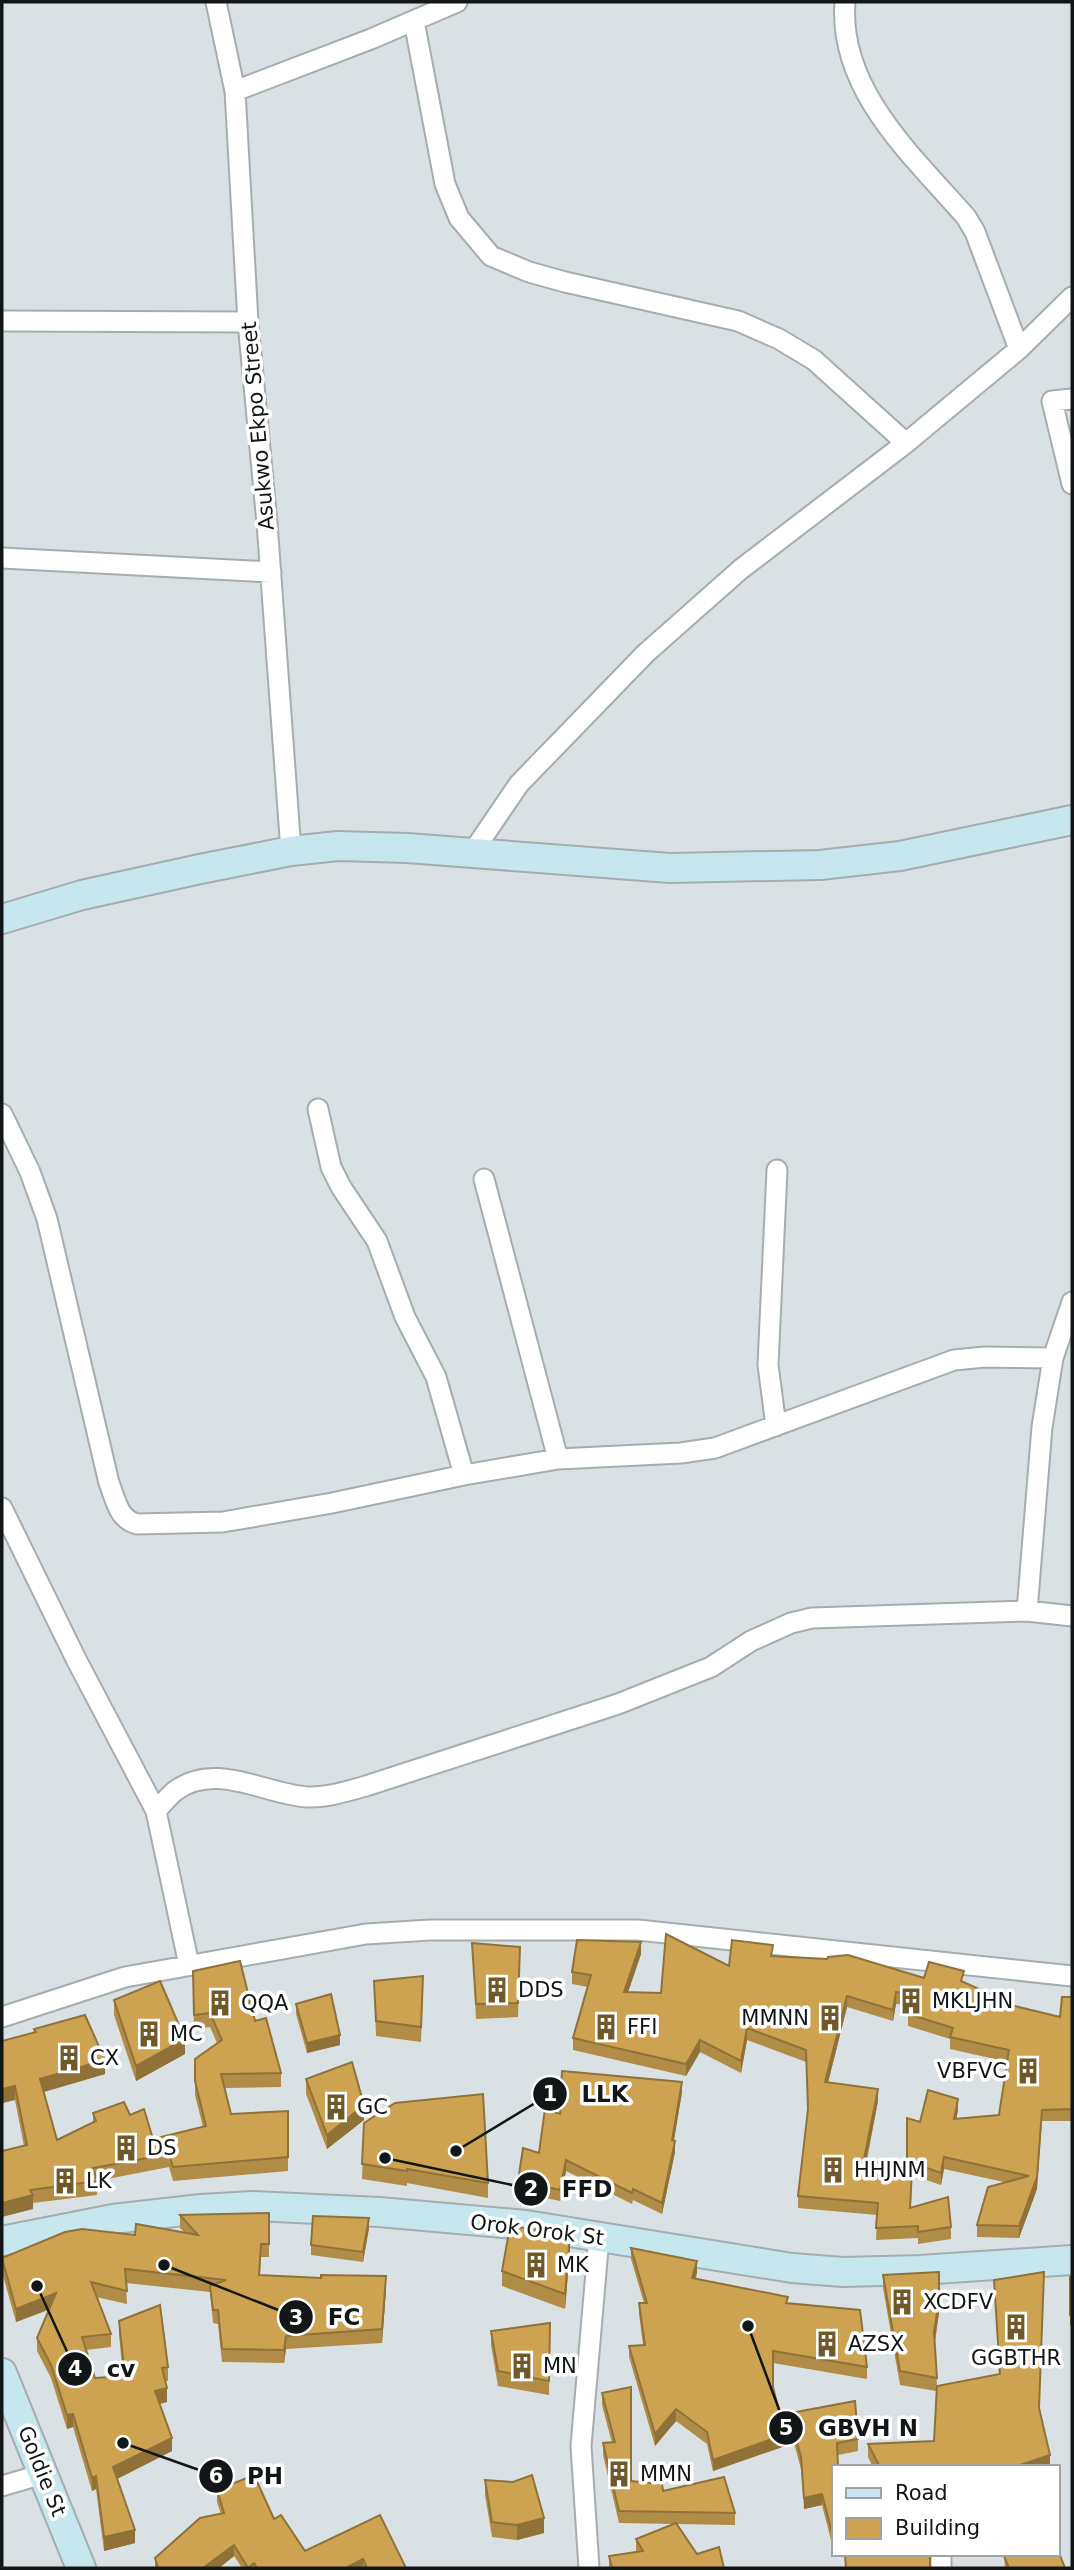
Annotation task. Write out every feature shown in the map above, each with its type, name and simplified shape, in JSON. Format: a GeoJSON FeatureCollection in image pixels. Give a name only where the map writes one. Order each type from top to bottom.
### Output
{"type":"FeatureCollection","features":[{"type":"Feature","properties":{"kind":"street","name":"Asukwo Ekpo Street"},"geometry":{"type":"LineString","coordinates":[[216,2],[235,91],[248,321],[271,572],[291,851]]}},
{"type":"Feature","properties":{"kind":"street"},"geometry":{"type":"LineString","coordinates":[[235,91],[457,2]]}},
{"type":"Feature","properties":{"kind":"street"},"geometry":{"type":"LineString","coordinates":[[845,2],[844,17],[850,54],[864,91],[886,125],[966,217],[975,232],[1019,349]]}},
{"type":"Feature","properties":{"kind":"street"},"geometry":{"type":"LineString","coordinates":[[414,20],[445,184],[459,218],[491,256],[530,272],[738,321],[769,334],[814,360],[906,443]]}},
{"type":"Feature","properties":{"kind":"street"},"geometry":{"type":"LineString","coordinates":[[472,853],[519,784],[646,653],[741,569],[906,443],[1019,349],[1072,298]]}},
{"type":"Feature","properties":{"kind":"street"},"geometry":{"type":"LineString","coordinates":[[2,321],[248,321]]}},
{"type":"Feature","properties":{"kind":"street"},"geometry":{"type":"LineString","coordinates":[[1072,399],[1052,401],[1072,484]]}},
{"type":"Feature","properties":{"kind":"street"},"geometry":{"type":"LineString","coordinates":[[2,558],[271,572]]}},
{"type":"Feature","properties":{"kind":"street"},"geometry":{"type":"LineString","coordinates":[[2,919],[82,895],[291,851],[338,846],[670,868],[820,865],[900,856],[1072,820]]}},
{"type":"Feature","properties":{"kind":"street"},"geometry":{"type":"LineString","coordinates":[[318,1109],[331,1167],[377,1241],[405,1317],[436,1377],[464,1475]]}},
{"type":"Feature","properties":{"kind":"street"},"geometry":{"type":"LineString","coordinates":[[2,1114],[30,1172],[47,1219],[110,1483],[121,1515],[127,1521],[137,1524],[223,1522],[558,1459],[681,1453],[715,1448],[954,1360],[985,1357],[1053,1358]]}},
{"type":"Feature","properties":{"kind":"street"},"geometry":{"type":"LineString","coordinates":[[776,1426],[768,1365],[777,1170]]}},
{"type":"Feature","properties":{"kind":"street"},"geometry":{"type":"LineString","coordinates":[[484,1179],[558,1459]]}},
{"type":"Feature","properties":{"kind":"street"},"geometry":{"type":"LineString","coordinates":[[1027,1611],[1042,1427],[1053,1358],[1072,1302]]}},
{"type":"Feature","properties":{"kind":"street"},"geometry":{"type":"LineString","coordinates":[[2,1508],[77,1661],[156,1811],[189,1965]]}},
{"type":"Feature","properties":{"kind":"street"},"geometry":{"type":"LineString","coordinates":[[156,1811],[176,1791],[198,1780],[226,1779],[307,1797],[338,1794],[366,1786],[605,1709],[661,1688],[711,1667],[751,1641],[791,1623],[812,1618],[1027,1611],[1072,1616]]}},
{"type":"Feature","properties":{"kind":"street"},"geometry":{"type":"LineString","coordinates":[[2,2017],[125,1978],[366,1934],[430,1930],[624,1930],[1072,1976]]}},
{"type":"Feature","properties":{"kind":"street","name":"Orok Orok St"},"geometry":{"type":"LineString","coordinates":[[2,2241],[113,2219],[201,2208],[253,2206],[379,2212],[526,2225],[792,2269],[843,2272],[920,2270],[1072,2260]]}},
{"type":"Feature","properties":{"kind":"street"},"geometry":{"type":"LineString","coordinates":[[589,2568],[581,2446],[599,2237]]}},
{"type":"Feature","properties":{"kind":"street","name":"Goldie St"},"geometry":{"type":"LineString","coordinates":[[2,2373],[81,2568]]}},
{"type":"Feature","properties":{"kind":"street"},"geometry":{"type":"LineString","coordinates":[[2,2486],[43,2474]]}},
{"type":"Feature","properties":{"kind":"building"},"geometry":{"type":"Polygon","coordinates":[[[666,1934],[729,1966],[732,1940],[773,1945],[771,1956],[827,1959],[848,1955],[924,1978],[929,1962],[964,1971],[961,1981],[999,1998],[998,2002],[1060,2017],[1062,1997],[1072,1997],[1072,2109],[1042,2110],[1037,2177],[1019,2226],[977,2225],[988,2187],[1029,2176],[944,2157],[941,2173],[907,2161],[907,2118],[920,2122],[928,2090],[958,2099],[954,2119],[999,2115],[1009,2050],[950,2037],[953,2028],[908,2014],[908,1993],[896,1992],[893,2010],[847,1996],[825,2082],[878,2089],[864,2159],[912,2169],[910,2208],[948,2197],[951,2227],[918,2232],[918,2226],[876,2228],[878,2203],[798,2196],[808,2109],[806,2050],[747,2028],[741,2061],[700,2040],[686,2064],[573,2038],[591,1975],[572,1972],[577,1940],[641,1942],[624,1992],[661,1993],[666,1934]]]}},
{"type":"Feature","properties":{"kind":"building","name":"DDS"},"geometry":{"type":"Polygon","coordinates":[[[472,1943],[520,1947],[518,2003],[476,2004],[472,1943]]]}},
{"type":"Feature","properties":{"kind":"building"},"geometry":{"type":"Polygon","coordinates":[[[240,1961],[255,2021],[266,2018],[281,2073],[221,2074],[231,2114],[288,2111],[288,2157],[173,2167],[169,2154],[93,2168],[97,2181],[30,2190],[33,2195],[2,2203],[2,2151],[27,2145],[15,2086],[2,2089],[2,2041],[85,2015],[105,2060],[40,2079],[57,2140],[96,2121],[93,2113],[124,2102],[130,2115],[144,2109],[153,2139],[206,2126],[195,2081],[195,2059],[222,2040],[210,2013],[194,2015],[193,1971],[240,1961]]]}},
{"type":"Feature","properties":{"kind":"building"},"geometry":{"type":"Polygon","coordinates":[[[423,1976],[421,2027],[376,2021],[374,1981],[423,1976]]]}},
{"type":"Feature","properties":{"kind":"building","name":"MC"},"geometry":{"type":"Polygon","coordinates":[[[160,1981],[185,2039],[136,2066],[114,2000],[160,1981]]]}},
{"type":"Feature","properties":{"kind":"building"},"geometry":{"type":"Polygon","coordinates":[[[331,1994],[340,2035],[307,2043],[296,2004],[331,1994]]]}},
{"type":"Feature","properties":{"kind":"building","name":"GC"},"geometry":{"type":"Polygon","coordinates":[[[352,2062],[364,2105],[327,2135],[306,2079],[352,2062]]]}},
{"type":"Feature","properties":{"kind":"building"},"geometry":{"type":"Polygon","coordinates":[[[562,2071],[682,2082],[672,2140],[675,2141],[662,2203],[633,2189],[632,2193],[566,2160],[560,2190],[518,2181],[523,2148],[539,2153],[545,2109],[560,2114],[562,2071]]]}},
{"type":"Feature","properties":{"kind":"building"},"geometry":{"type":"Polygon","coordinates":[[[483,2094],[488,2183],[362,2164],[364,2123],[395,2103],[483,2094]]]}},
{"type":"Feature","properties":{"kind":"building"},"geometry":{"type":"Polygon","coordinates":[[[269,2213],[269,2244],[261,2244],[259,2275],[321,2278],[321,2275],[386,2276],[382,2329],[286,2336],[284,2350],[222,2349],[218,2310],[213,2310],[210,2286],[226,2280],[125,2269],[127,2291],[91,2282],[111,2334],[82,2337],[95,2378],[125,2376],[119,2321],[160,2305],[168,2367],[162,2368],[167,2388],[155,2391],[172,2438],[113,2467],[135,2530],[104,2537],[96,2476],[92,2478],[73,2414],[67,2415],[51,2365],[37,2338],[56,2293],[16,2309],[2,2258],[65,2232],[82,2229],[135,2235],[136,2224],[198,2235],[180,2215],[269,2213]]]}},
{"type":"Feature","properties":{"kind":"building"},"geometry":{"type":"Polygon","coordinates":[[[313,2216],[369,2218],[363,2252],[311,2245],[313,2216]]]}},
{"type":"Feature","properties":{"kind":"building","name":"MK"},"geometry":{"type":"Polygon","coordinates":[[[510,2226],[570,2234],[565,2294],[502,2271],[510,2226]]]}},
{"type":"Feature","properties":{"kind":"building"},"geometry":{"type":"Polygon","coordinates":[[[631,2248],[697,2261],[692,2278],[788,2297],[786,2303],[860,2310],[867,2367],[773,2351],[773,2387],[780,2415],[855,2401],[858,2439],[837,2443],[838,2465],[832,2465],[832,2532],[822,2494],[804,2498],[801,2457],[794,2431],[713,2460],[707,2432],[676,2409],[655,2434],[629,2346],[645,2345],[639,2303],[647,2303],[631,2248]]]}},
{"type":"Feature","properties":{"kind":"building","name":"XCDFV"},"geometry":{"type":"Polygon","coordinates":[[[939,2272],[939,2300],[934,2332],[937,2378],[900,2371],[883,2275],[939,2272]]]}},
{"type":"Feature","properties":{"kind":"building"},"geometry":{"type":"Polygon","coordinates":[[[1044,2272],[1039,2408],[1050,2455],[1020,2465],[879,2465],[868,2444],[934,2441],[937,2386],[1000,2374],[994,2280],[1044,2272]]]}},
{"type":"Feature","properties":{"kind":"building"},"geometry":{"type":"Polygon","coordinates":[[[1070,2277],[1072,2314],[1070,2315],[1070,2277]]]}},
{"type":"Feature","properties":{"kind":"building","name":"MN"},"geometry":{"type":"Polygon","coordinates":[[[550,2323],[549,2381],[498,2371],[491,2331],[550,2323]]]}},
{"type":"Feature","properties":{"kind":"building"},"geometry":{"type":"Polygon","coordinates":[[[631,2387],[631,2481],[662,2484],[663,2491],[724,2477],[735,2513],[619,2511],[603,2443],[615,2442],[602,2393],[631,2387]]]}},
{"type":"Feature","properties":{"kind":"building"},"geometry":{"type":"Polygon","coordinates":[[[254,2475],[274,2519],[281,2515],[305,2551],[380,2515],[406,2568],[367,2568],[363,2559],[346,2568],[257,2568],[254,2563],[248,2568],[234,2545],[203,2568],[158,2568],[155,2558],[200,2518],[224,2513],[217,2490],[254,2475]]]}},
{"type":"Feature","properties":{"kind":"building"},"geometry":{"type":"Polygon","coordinates":[[[532,2475],[544,2518],[517,2525],[492,2522],[485,2480],[513,2482],[532,2475]]]}},
{"type":"Feature","properties":{"kind":"building"},"geometry":{"type":"Polygon","coordinates":[[[676,2523],[697,2554],[719,2547],[724,2568],[612,2568],[609,2556],[643,2551],[636,2539],[676,2523]]]}},
{"type":"Feature","properties":{"kind":"building"},"geometry":{"type":"Polygon","coordinates":[[[1060,2555],[1065,2568],[1009,2568],[1004,2556],[1060,2555]]]}},
{"type":"Feature","properties":{"kind":"building"},"geometry":{"type":"Polygon","coordinates":[[[845,2556],[930,2556],[930,2568],[846,2568],[845,2556]]]}},
{"type":"Feature","properties":{"kind":"place","name":"DDS"},"geometry":{"type":"Point","coordinates":[497,1990]}},
{"type":"Feature","properties":{"kind":"place","name":"MKLJHN"},"geometry":{"type":"Point","coordinates":[911,2001]}},
{"type":"Feature","properties":{"kind":"place","name":"QQA"},"geometry":{"type":"Point","coordinates":[220,2003]}},
{"type":"Feature","properties":{"kind":"place","name":"MMNN"},"geometry":{"type":"Point","coordinates":[830,2018]}},
{"type":"Feature","properties":{"kind":"place","name":"FFI"},"geometry":{"type":"Point","coordinates":[606,2027]}},
{"type":"Feature","properties":{"kind":"place","name":"MC"},"geometry":{"type":"Point","coordinates":[149,2034]}},
{"type":"Feature","properties":{"kind":"place","name":"CX"},"geometry":{"type":"Point","coordinates":[69,2058]}},
{"type":"Feature","properties":{"kind":"place","name":"VBFVC"},"geometry":{"type":"Point","coordinates":[1028,2071]}},
{"type":"Feature","properties":{"kind":"place","name":"GC"},"geometry":{"type":"Point","coordinates":[336,2107]}},
{"type":"Feature","properties":{"kind":"place","name":"DS"},"geometry":{"type":"Point","coordinates":[126,2148]}},
{"type":"Feature","properties":{"kind":"place","name":"LLK"},"geometry":{"type":"Point","coordinates":[456,2151]}},
{"type":"Feature","properties":{"kind":"place","name":"FFD"},"geometry":{"type":"Point","coordinates":[385,2158]}},
{"type":"Feature","properties":{"kind":"place","name":"HHJNM"},"geometry":{"type":"Point","coordinates":[833,2170]}},
{"type":"Feature","properties":{"kind":"place","name":"LK"},"geometry":{"type":"Point","coordinates":[65,2181]}},
{"type":"Feature","properties":{"kind":"place","name":"FC"},"geometry":{"type":"Point","coordinates":[164,2265]}},
{"type":"Feature","properties":{"kind":"place","name":"MK"},"geometry":{"type":"Point","coordinates":[536,2265]}},
{"type":"Feature","properties":{"kind":"place","name":"cv"},"geometry":{"type":"Point","coordinates":[37,2286]}},
{"type":"Feature","properties":{"kind":"place","name":"XCDFV"},"geometry":{"type":"Point","coordinates":[902,2302]}},
{"type":"Feature","properties":{"kind":"place","name":"GBVH N"},"geometry":{"type":"Point","coordinates":[748,2326]}},
{"type":"Feature","properties":{"kind":"place","name":"GGBTHR"},"geometry":{"type":"Point","coordinates":[1016,2327]}},
{"type":"Feature","properties":{"kind":"place","name":"AZSX"},"geometry":{"type":"Point","coordinates":[827,2344]}},
{"type":"Feature","properties":{"kind":"place","name":"MN"},"geometry":{"type":"Point","coordinates":[522,2366]}},
{"type":"Feature","properties":{"kind":"place","name":"PH"},"geometry":{"type":"Point","coordinates":[123,2443]}},
{"type":"Feature","properties":{"kind":"place","name":"MMN"},"geometry":{"type":"Point","coordinates":[619,2474]}}]}
